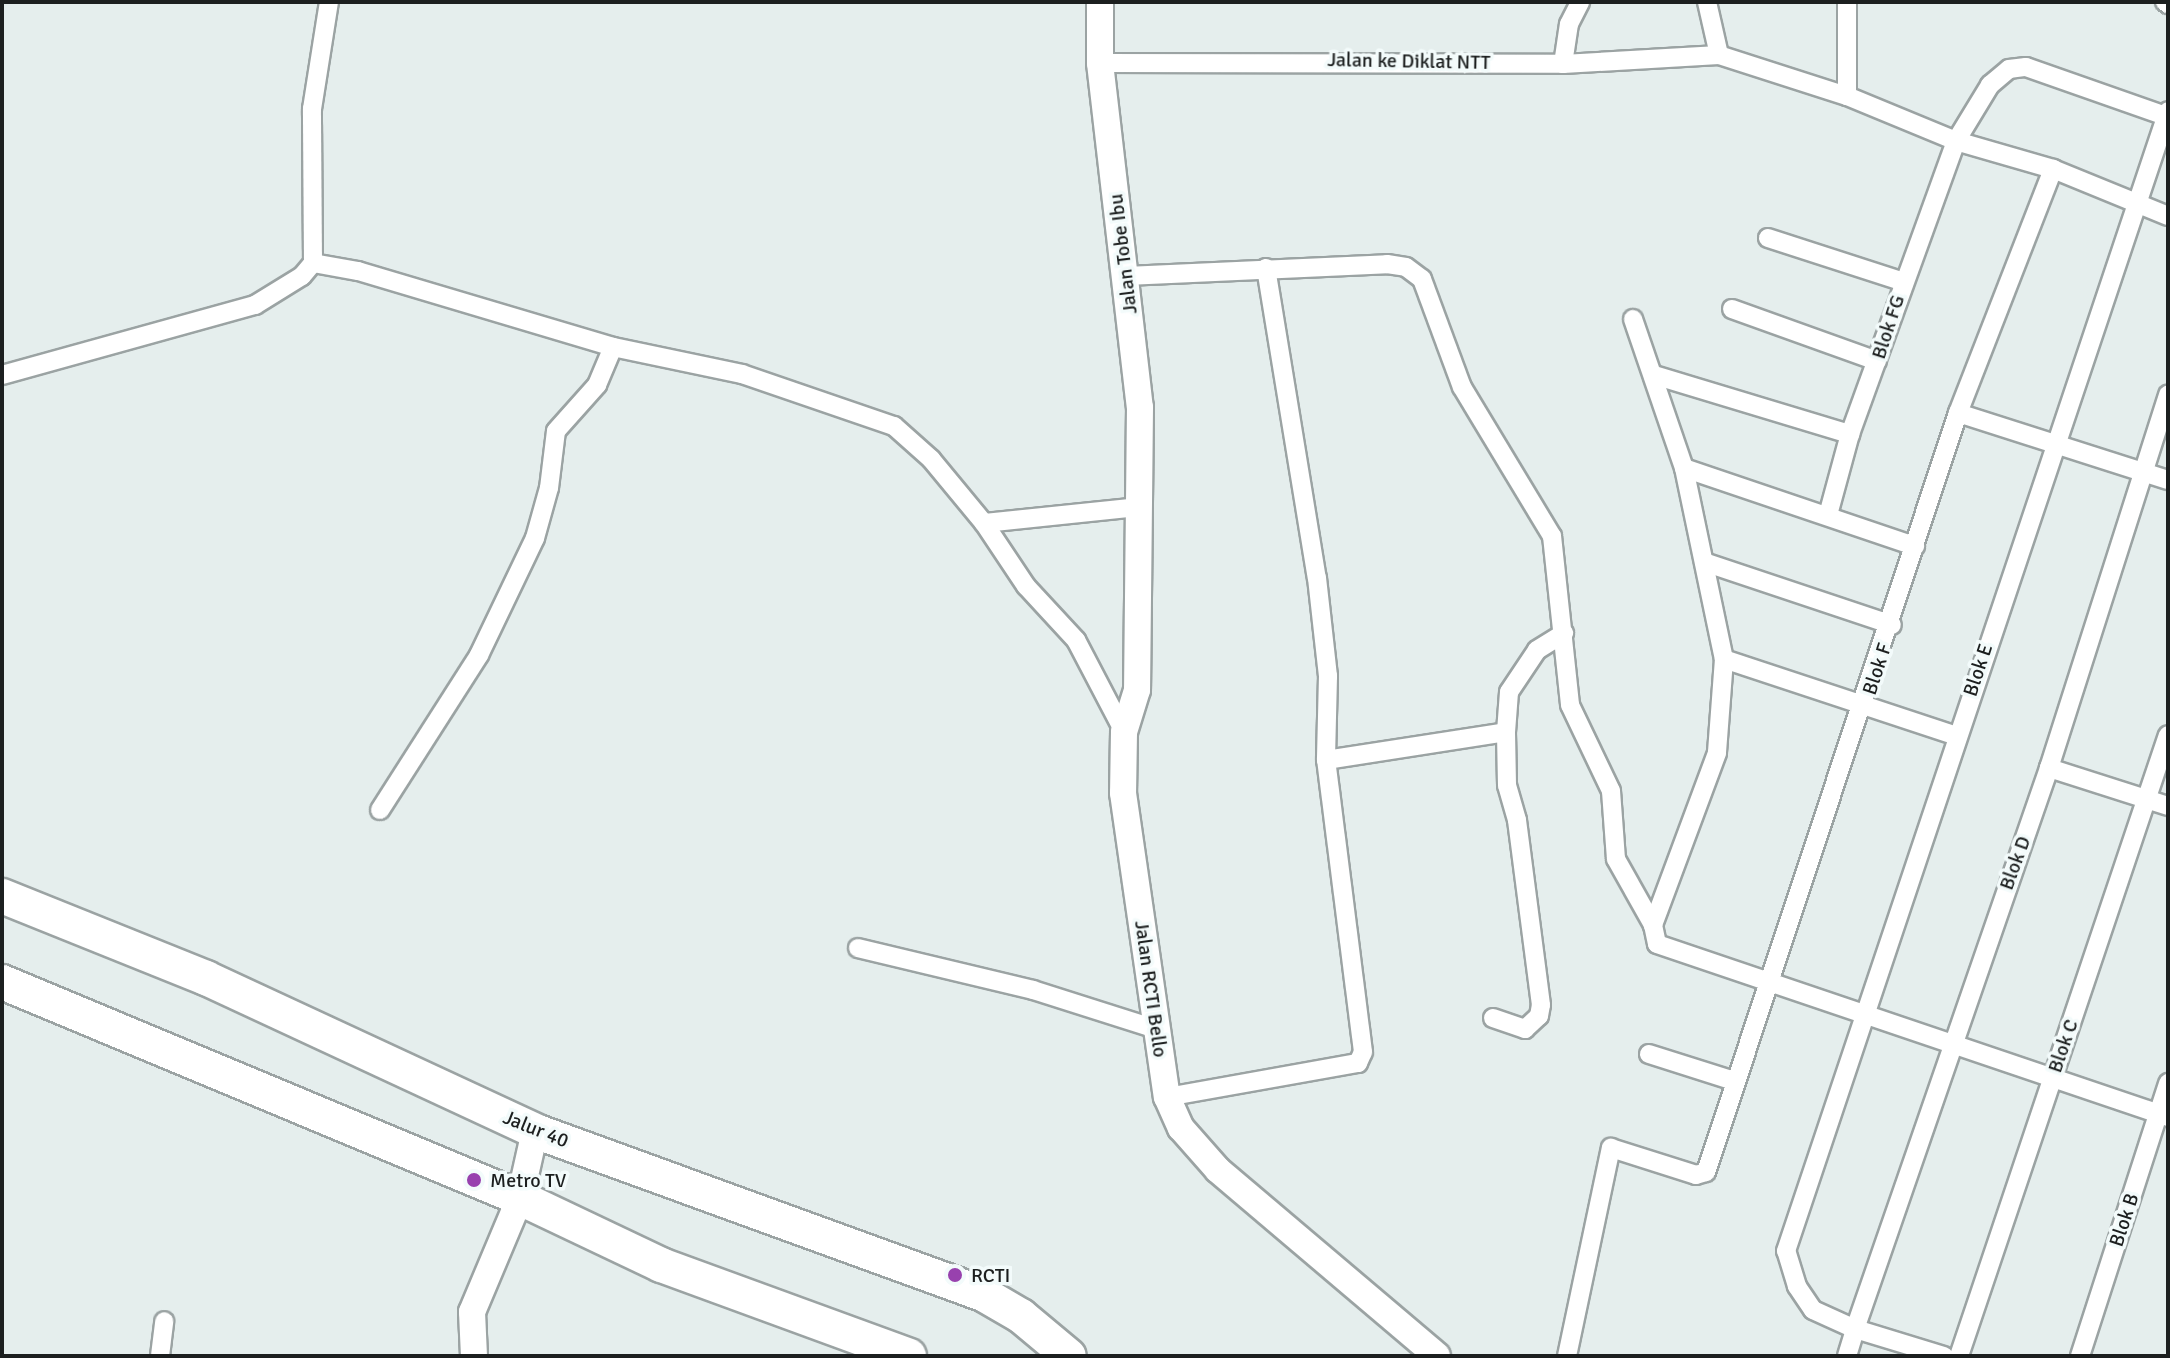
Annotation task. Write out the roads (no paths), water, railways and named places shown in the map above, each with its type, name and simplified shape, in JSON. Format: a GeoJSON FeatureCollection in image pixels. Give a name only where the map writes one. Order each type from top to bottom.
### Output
{"type":"FeatureCollection","features":[{"type":"Feature","properties":{"kind":"highway","name":"Jalur 40"},"geometry":{"type":"LineString","coordinates":[[2,896],[206,978],[535,1131],[937,1275],[1021,1316],[1069,1356]]}},
{"type":"Feature","properties":{"kind":"highway"},"geometry":{"type":"LineString","coordinates":[[2,982],[520,1198],[661,1265],[909,1356]]}},
{"type":"Feature","properties":{"kind":"street"},"geometry":{"type":"LineString","coordinates":[[2,375],[255,305],[289,287],[313,263],[312,109],[329,2]]}},
{"type":"Feature","properties":{"kind":"street","name":"Jalan Tobe Ibu"},"geometry":{"type":"LineString","coordinates":[[1100,2],[1100,63],[1140,407],[1138,507]]}},
{"type":"Feature","properties":{"kind":"street"},"geometry":{"type":"LineString","coordinates":[[1563,64],[1569,24],[1580,2]]}},
{"type":"Feature","properties":{"kind":"street"},"geometry":{"type":"LineString","coordinates":[[1707,2],[1719,55]]}},
{"type":"Feature","properties":{"kind":"street"},"geometry":{"type":"LineString","coordinates":[[1847,2],[1847,96]]}},
{"type":"Feature","properties":{"kind":"street","name":"Jalan ke Diklat NTT"},"geometry":{"type":"LineString","coordinates":[[1100,63],[1376,59],[1563,64],[1719,55],[1847,96],[1956,141],[2053,169],[2168,216]]}},
{"type":"Feature","properties":{"kind":"street","name":"Blok FG"},"geometry":{"type":"LineString","coordinates":[[1828,515],[1850,434],[1956,141],[1990,85],[2016,66],[2167,114]]}},
{"type":"Feature","properties":{"kind":"street","name":"Blok E"},"geometry":{"type":"LineString","coordinates":[[1944,1356],[1830,1321],[1805,1301],[1786,1251],[2053,445],[2167,114]]}},
{"type":"Feature","properties":{"kind":"street","name":"Blok F"},"geometry":{"type":"LineString","coordinates":[[1567,1356],[1611,1148],[1696,1175],[1706,1172],[1734,1081],[1892,625],[1958,413],[2053,169]]}},
{"type":"Feature","properties":{"kind":"street"},"geometry":{"type":"LineString","coordinates":[[1768,238],[1904,282]]}},
{"type":"Feature","properties":{"kind":"street"},"geometry":{"type":"LineString","coordinates":[[313,263],[358,271],[613,347],[742,374],[875,416],[931,459],[984,523],[1026,586],[1076,640],[1124,732]]}},
{"type":"Feature","properties":{"kind":"street"},"geometry":{"type":"LineString","coordinates":[[1126,276],[1387,264],[1406,267],[1422,279],[1462,387],[1552,536],[1570,705],[1614,801],[1616,859],[1653,925],[1661,947],[1864,1017],[2053,1076],[2163,1116]]}},
{"type":"Feature","properties":{"kind":"street"},"geometry":{"type":"LineString","coordinates":[[1167,1097],[1343,1070],[1361,1059],[1326,760],[1328,676],[1317,578],[1266,268]]}},
{"type":"Feature","properties":{"kind":"street"},"geometry":{"type":"LineString","coordinates":[[1732,309],[1877,361]]}},
{"type":"Feature","properties":{"kind":"street"},"geometry":{"type":"LineString","coordinates":[[1633,319],[1684,468],[1724,659],[1717,753],[1653,925]]}},
{"type":"Feature","properties":{"kind":"street"},"geometry":{"type":"LineString","coordinates":[[380,810],[479,655],[535,538],[549,488],[556,431],[597,385],[613,347]]}},
{"type":"Feature","properties":{"kind":"street"},"geometry":{"type":"LineString","coordinates":[[1654,375],[1850,434]]}},
{"type":"Feature","properties":{"kind":"street","name":"Blok D"},"geometry":{"type":"LineString","coordinates":[[1847,1356],[2049,768],[2168,395]]}},
{"type":"Feature","properties":{"kind":"street"},"geometry":{"type":"LineString","coordinates":[[1958,413],[2168,480]]}},
{"type":"Feature","properties":{"kind":"street"},"geometry":{"type":"LineString","coordinates":[[1684,468],[1915,546]]}},
{"type":"Feature","properties":{"kind":"street"},"geometry":{"type":"LineString","coordinates":[[984,523],[1138,507]]}},
{"type":"Feature","properties":{"kind":"street","name":"Jalan RCTI Bello"},"geometry":{"type":"LineString","coordinates":[[1138,507],[1137,690],[1124,732],[1123,793],[1167,1097],[1181,1128],[1218,1170],[1437,1356]]}},
{"type":"Feature","properties":{"kind":"street"},"geometry":{"type":"LineString","coordinates":[[1704,562],[1892,625]]}},
{"type":"Feature","properties":{"kind":"street"},"geometry":{"type":"LineString","coordinates":[[1493,1018],[1525,1029],[1539,1016],[1541,1005],[1521,849],[1507,785],[1506,732],[1509,692],[1537,650],[1564,633]]}},
{"type":"Feature","properties":{"kind":"street"},"geometry":{"type":"LineString","coordinates":[[1724,659],[1957,736]]}},
{"type":"Feature","properties":{"kind":"street"},"geometry":{"type":"LineString","coordinates":[[1326,760],[1506,732]]}},
{"type":"Feature","properties":{"kind":"street","name":"Blok C"},"geometry":{"type":"LineString","coordinates":[[1959,1356],[2168,735]]}},
{"type":"Feature","properties":{"kind":"street"},"geometry":{"type":"LineString","coordinates":[[2049,768],[2168,806]]}},
{"type":"Feature","properties":{"kind":"street"},"geometry":{"type":"LineString","coordinates":[[858,948],[1033,990],[1156,1029]]}},
{"type":"Feature","properties":{"kind":"street"},"geometry":{"type":"LineString","coordinates":[[1649,1054],[1734,1081]]}},
{"type":"Feature","properties":{"kind":"street","name":"Blok B"},"geometry":{"type":"LineString","coordinates":[[2080,1356],[2163,1116],[2168,1083]]}},
{"type":"Feature","properties":{"kind":"street"},"geometry":{"type":"LineString","coordinates":[[474,1356],[472,1312],[520,1198],[535,1131]]}},
{"type":"Feature","properties":{"kind":"street"},"geometry":{"type":"LineString","coordinates":[[160,1356],[164,1321]]}},
{"type":"Feature","properties":{"kind":"place","name":"Metro TV"},"geometry":{"type":"Point","coordinates":[474,1180]}},
{"type":"Feature","properties":{"kind":"place","name":"RCTI"},"geometry":{"type":"Point","coordinates":[955,1275]}}]}
